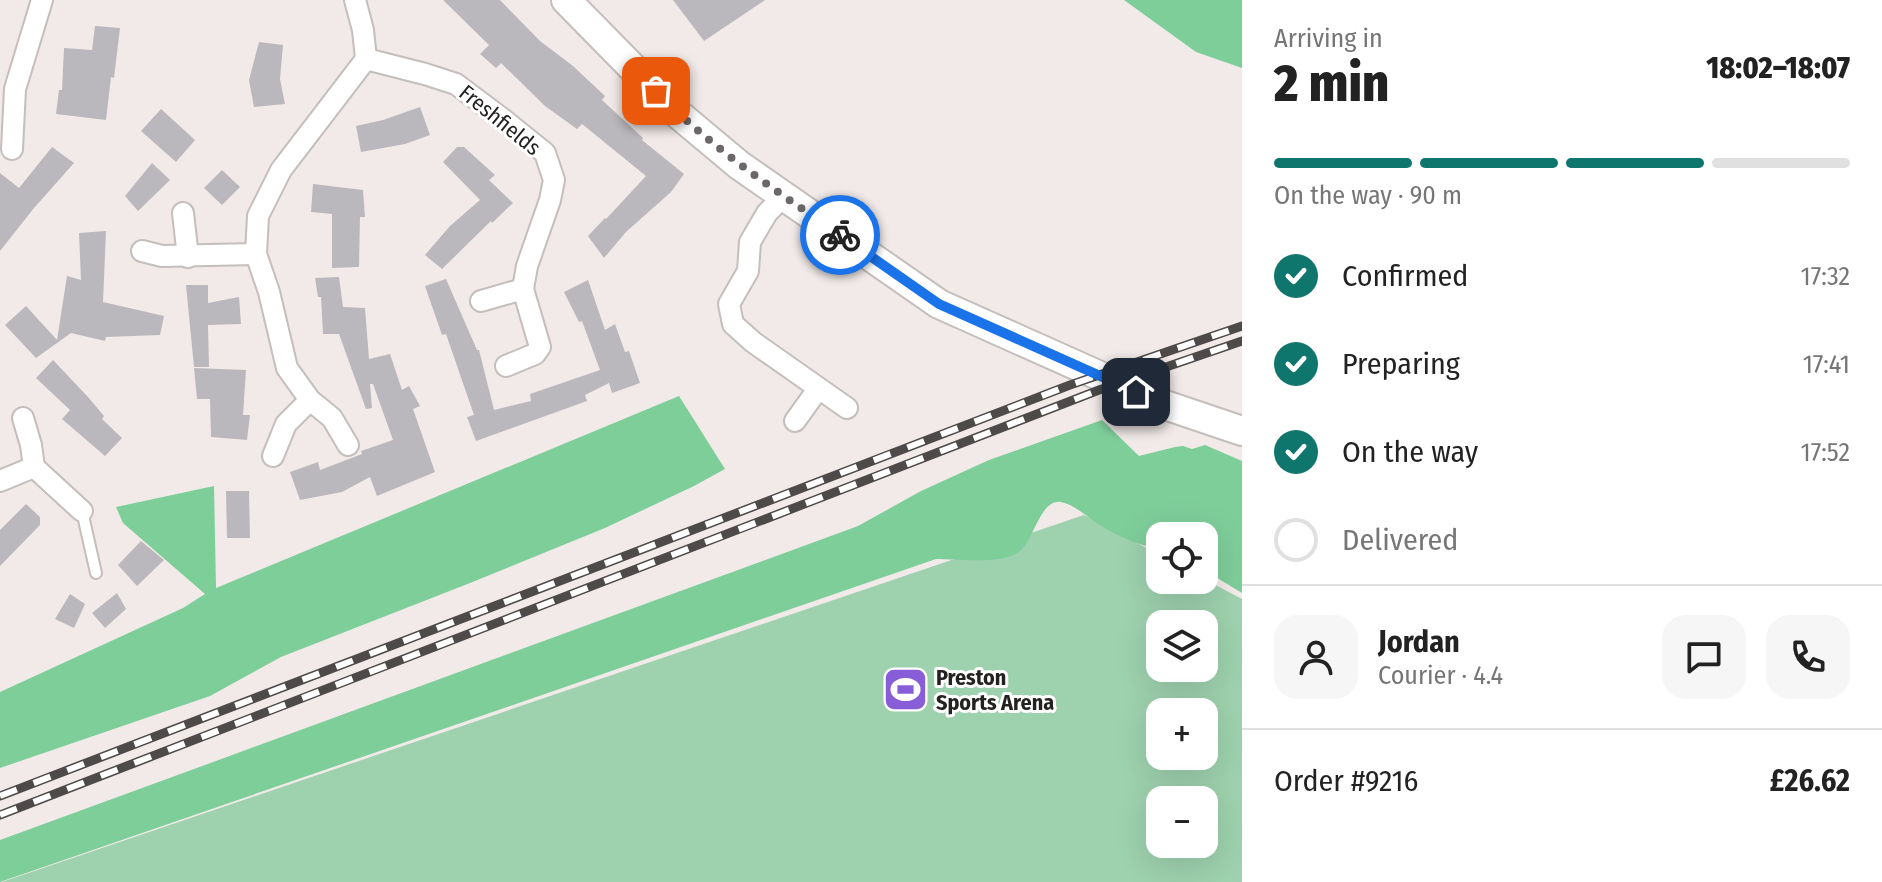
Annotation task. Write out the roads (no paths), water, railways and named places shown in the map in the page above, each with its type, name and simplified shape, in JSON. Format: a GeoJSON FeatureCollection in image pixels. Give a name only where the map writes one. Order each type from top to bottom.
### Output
{"type":"FeatureCollection","features":[{"type":"Feature","properties":{"kind":"street"},"geometry":{"type":"LineString","coordinates":[[12,149],[7,88],[42,0]]}},
{"type":"Feature","properties":{"kind":"street"},"geometry":{"type":"LineString","coordinates":[[348,445],[332,418],[310,400],[287,368],[269,292],[256,254],[258,216],[281,170],[366,59],[355,0]]}},
{"type":"Feature","properties":{"kind":"street"},"geometry":{"type":"LineString","coordinates":[[566,0],[678,114],[739,165],[939,304],[1165,405],[1242,431]]}},
{"type":"Feature","properties":{"kind":"street","name":"Freshfields"},"geometry":{"type":"LineString","coordinates":[[366,59],[456,84],[545,153],[554,180],[527,266],[523,289]]}},
{"type":"Feature","properties":{"kind":"street"},"geometry":{"type":"LineString","coordinates":[[784,196],[767,213],[750,242],[748,271],[729,304],[733,324],[753,342],[847,408]]}},
{"type":"Feature","properties":{"kind":"street"},"geometry":{"type":"LineString","coordinates":[[183,213],[188,257]]}},
{"type":"Feature","properties":{"kind":"street"},"geometry":{"type":"LineString","coordinates":[[142,251],[188,257],[256,254]]}},
{"type":"Feature","properties":{"kind":"street"},"geometry":{"type":"LineString","coordinates":[[481,301],[523,289],[540,347],[535,354],[506,366]]}},
{"type":"Feature","properties":{"kind":"street"},"geometry":{"type":"LineString","coordinates":[[795,421],[818,389]]}},
{"type":"Feature","properties":{"kind":"street"},"geometry":{"type":"LineString","coordinates":[[273,456],[286,424],[310,400]]}},
{"type":"Feature","properties":{"kind":"street"},"geometry":{"type":"LineString","coordinates":[[23,418],[34,467],[82,511]]}},
{"type":"Feature","properties":{"kind":"street"},"geometry":{"type":"LineString","coordinates":[[0,481],[34,467]]}},
{"type":"Feature","properties":{"kind":"lane"},"geometry":{"type":"LineString","coordinates":[[82,511],[96,573]]}},
{"type":"Feature","properties":{"kind":"railway"},"geometry":{"type":"LineString","coordinates":[[0,796],[1070,385],[1242,326]]}},
{"type":"Feature","properties":{"kind":"railway"},"geometry":{"type":"LineString","coordinates":[[0,815],[1099,390],[1242,341]]}},
{"type":"Feature","properties":{"kind":"place","name":"Preston Sports Arena"},"geometry":{"type":"Point","coordinates":[905,690]}}]}
